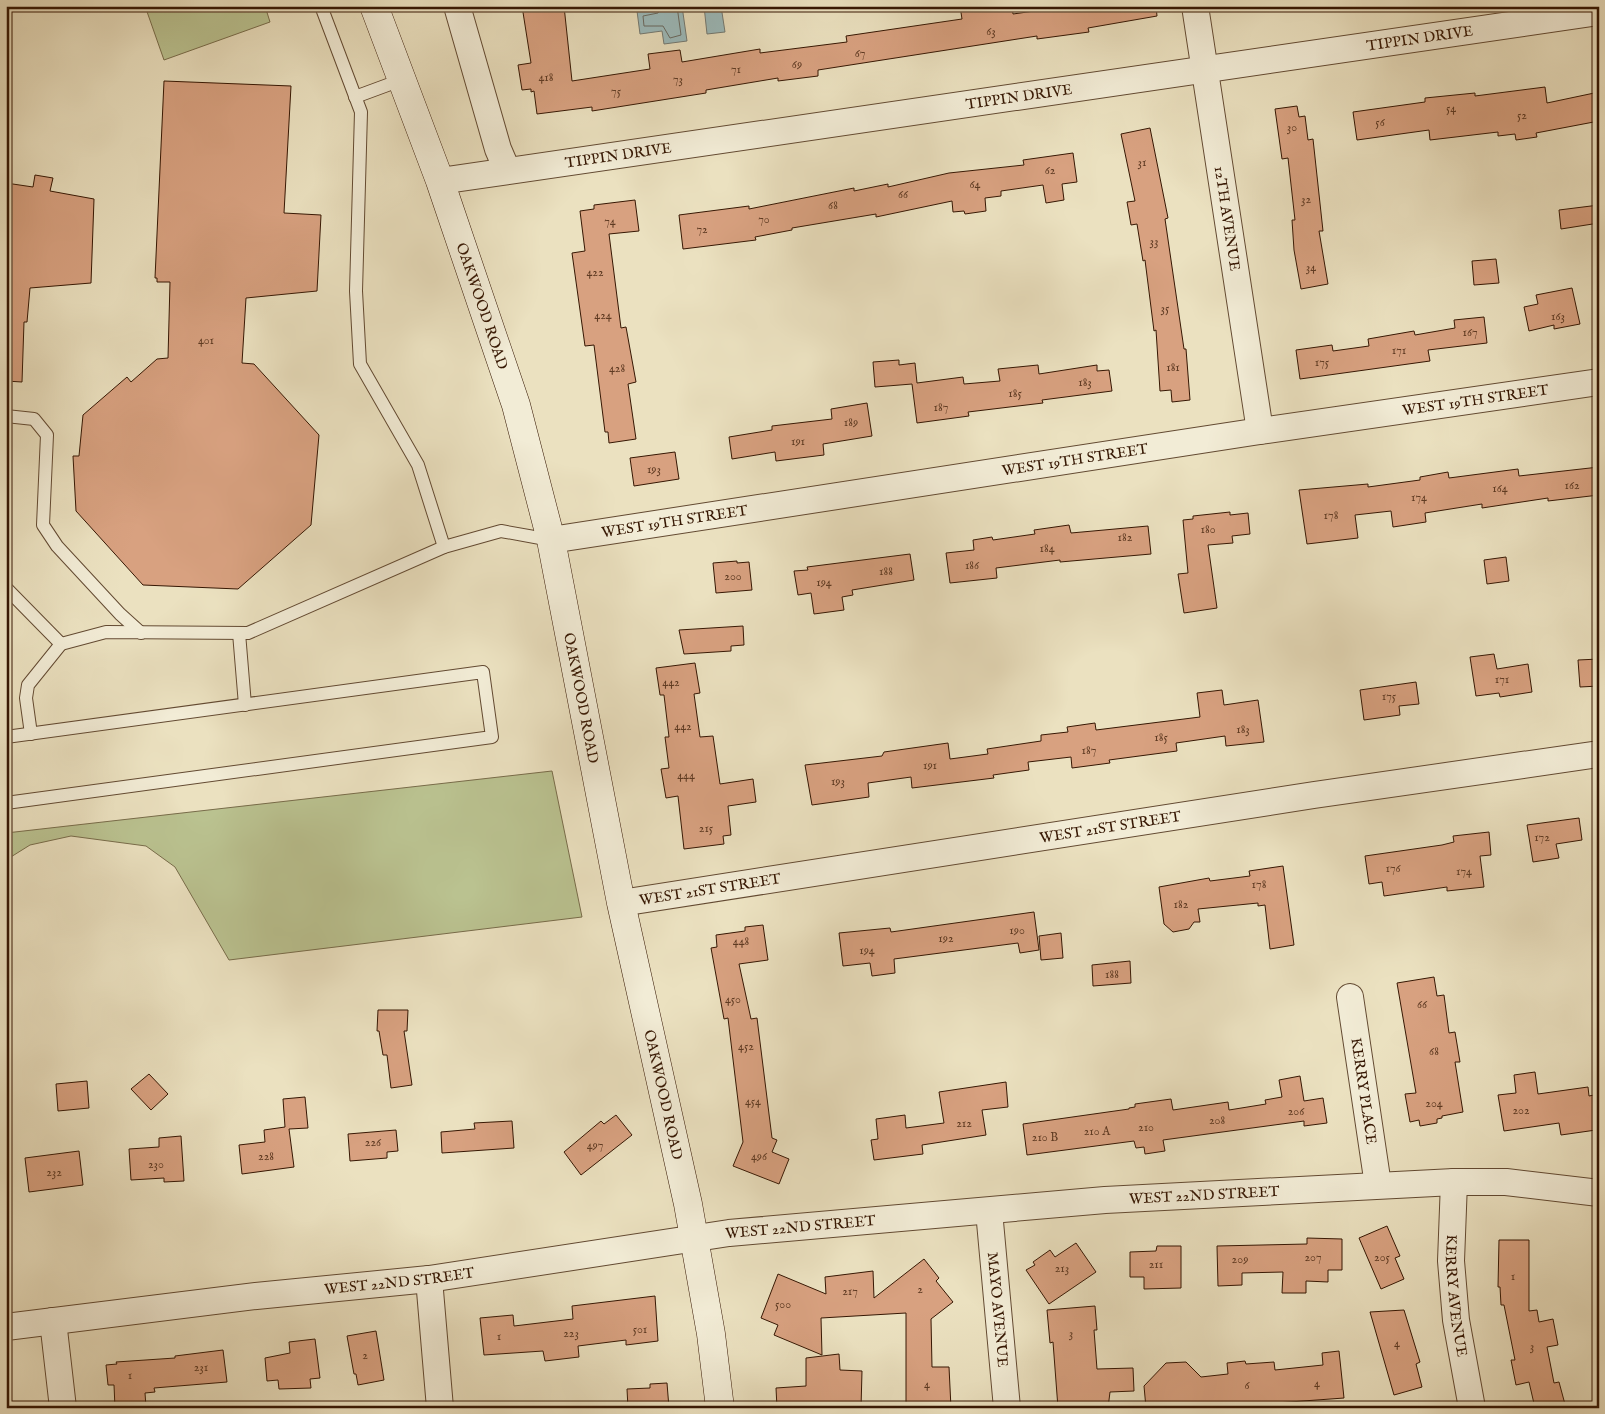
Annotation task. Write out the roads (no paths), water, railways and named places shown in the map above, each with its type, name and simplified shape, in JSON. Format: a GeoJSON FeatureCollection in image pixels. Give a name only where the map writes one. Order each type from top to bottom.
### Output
{"type":"FeatureCollection","features":[{"type":"Feature","properties":{"kind":"main road","name":"OAKWOOD ROAD"},"geometry":{"type":"LineString","coordinates":[[374,6],[400,80],[440,181],[516,405],[551,540],[621,903],[693,1237],[711,1334],[720,1408]]}},
{"type":"Feature","properties":{"kind":"street"},"geometry":{"type":"LineString","coordinates":[[457,6],[498,149],[507,170]]}},
{"type":"Feature","properties":{"kind":"street","name":"12TH AVENUE"},"geometry":{"type":"LineString","coordinates":[[1195,6],[1260,431]]}},
{"type":"Feature","properties":{"kind":"street","name":"TIPPIN DRIVE"},"geometry":{"type":"LineString","coordinates":[[440,181],[1599,12]]}},
{"type":"Feature","properties":{"kind":"street","name":"WEST 19TH STREET"},"geometry":{"type":"LineString","coordinates":[[551,540],[1260,431],[1599,382]]}},
{"type":"Feature","properties":{"kind":"street","name":"WEST 21ST STREET"},"geometry":{"type":"LineString","coordinates":[[621,903],[1314,795],[1599,754]]}},
{"type":"Feature","properties":{"kind":"street","name":"KERRY PLACE"},"geometry":{"type":"LineString","coordinates":[[1350,997],[1378,1185]]}},
{"type":"Feature","properties":{"kind":"street","name":"WEST 22ND STREET"},"geometry":{"type":"LineString","coordinates":[[6,1327],[256,1296],[429,1279],[693,1237],[989,1212],[1105,1200],[1454,1182],[1506,1182],[1599,1193]]}},
{"type":"Feature","properties":{"kind":"street","name":"KERRY AVENUE"},"geometry":{"type":"LineString","coordinates":[[1454,1182],[1451,1261],[1456,1320],[1472,1408]]}},
{"type":"Feature","properties":{"kind":"street","name":"MAYO AVENUE"},"geometry":{"type":"LineString","coordinates":[[989,1212],[1007,1408]]}},
{"type":"Feature","properties":{"kind":"street"},"geometry":{"type":"LineString","coordinates":[[429,1279],[440,1408]]}},
{"type":"Feature","properties":{"kind":"street"},"geometry":{"type":"LineString","coordinates":[[53,1321],[63,1408]]}},
{"type":"Feature","properties":{"kind":"lane"},"geometry":{"type":"LineString","coordinates":[[321,6],[361,112],[356,291],[360,364],[418,465],[444,547]]}},
{"type":"Feature","properties":{"kind":"lane"},"geometry":{"type":"LineString","coordinates":[[355,97],[400,80]]}},
{"type":"Feature","properties":{"kind":"lane"},"geometry":{"type":"LineString","coordinates":[[6,416],[34,418],[47,435],[43,525],[57,546],[120,614],[141,633]]}},
{"type":"Feature","properties":{"kind":"lane"},"geometry":{"type":"LineString","coordinates":[[31,734],[26,698],[28,686],[61,644],[106,632],[248,633],[444,547],[501,531],[551,540]]}},
{"type":"Feature","properties":{"kind":"lane"},"geometry":{"type":"LineString","coordinates":[[6,588],[61,644]]}},
{"type":"Feature","properties":{"kind":"lane"},"geometry":{"type":"LineString","coordinates":[[239,633],[245,705]]}},
{"type":"Feature","properties":{"kind":"lane"},"geometry":{"type":"LineString","coordinates":[[6,737],[483,672],[492,737],[6,803]]}},
{"type":"Feature","properties":{"kind":"water"},"geometry":{"type":"Polygon","coordinates":[[[682,6],[687,41],[664,44],[662,31],[640,34],[637,11],[682,6]]]}},
{"type":"Feature","properties":{"kind":"water"},"geometry":{"type":"Polygon","coordinates":[[[704,6],[721,6],[725,32],[707,34],[704,6]]]}}]}
